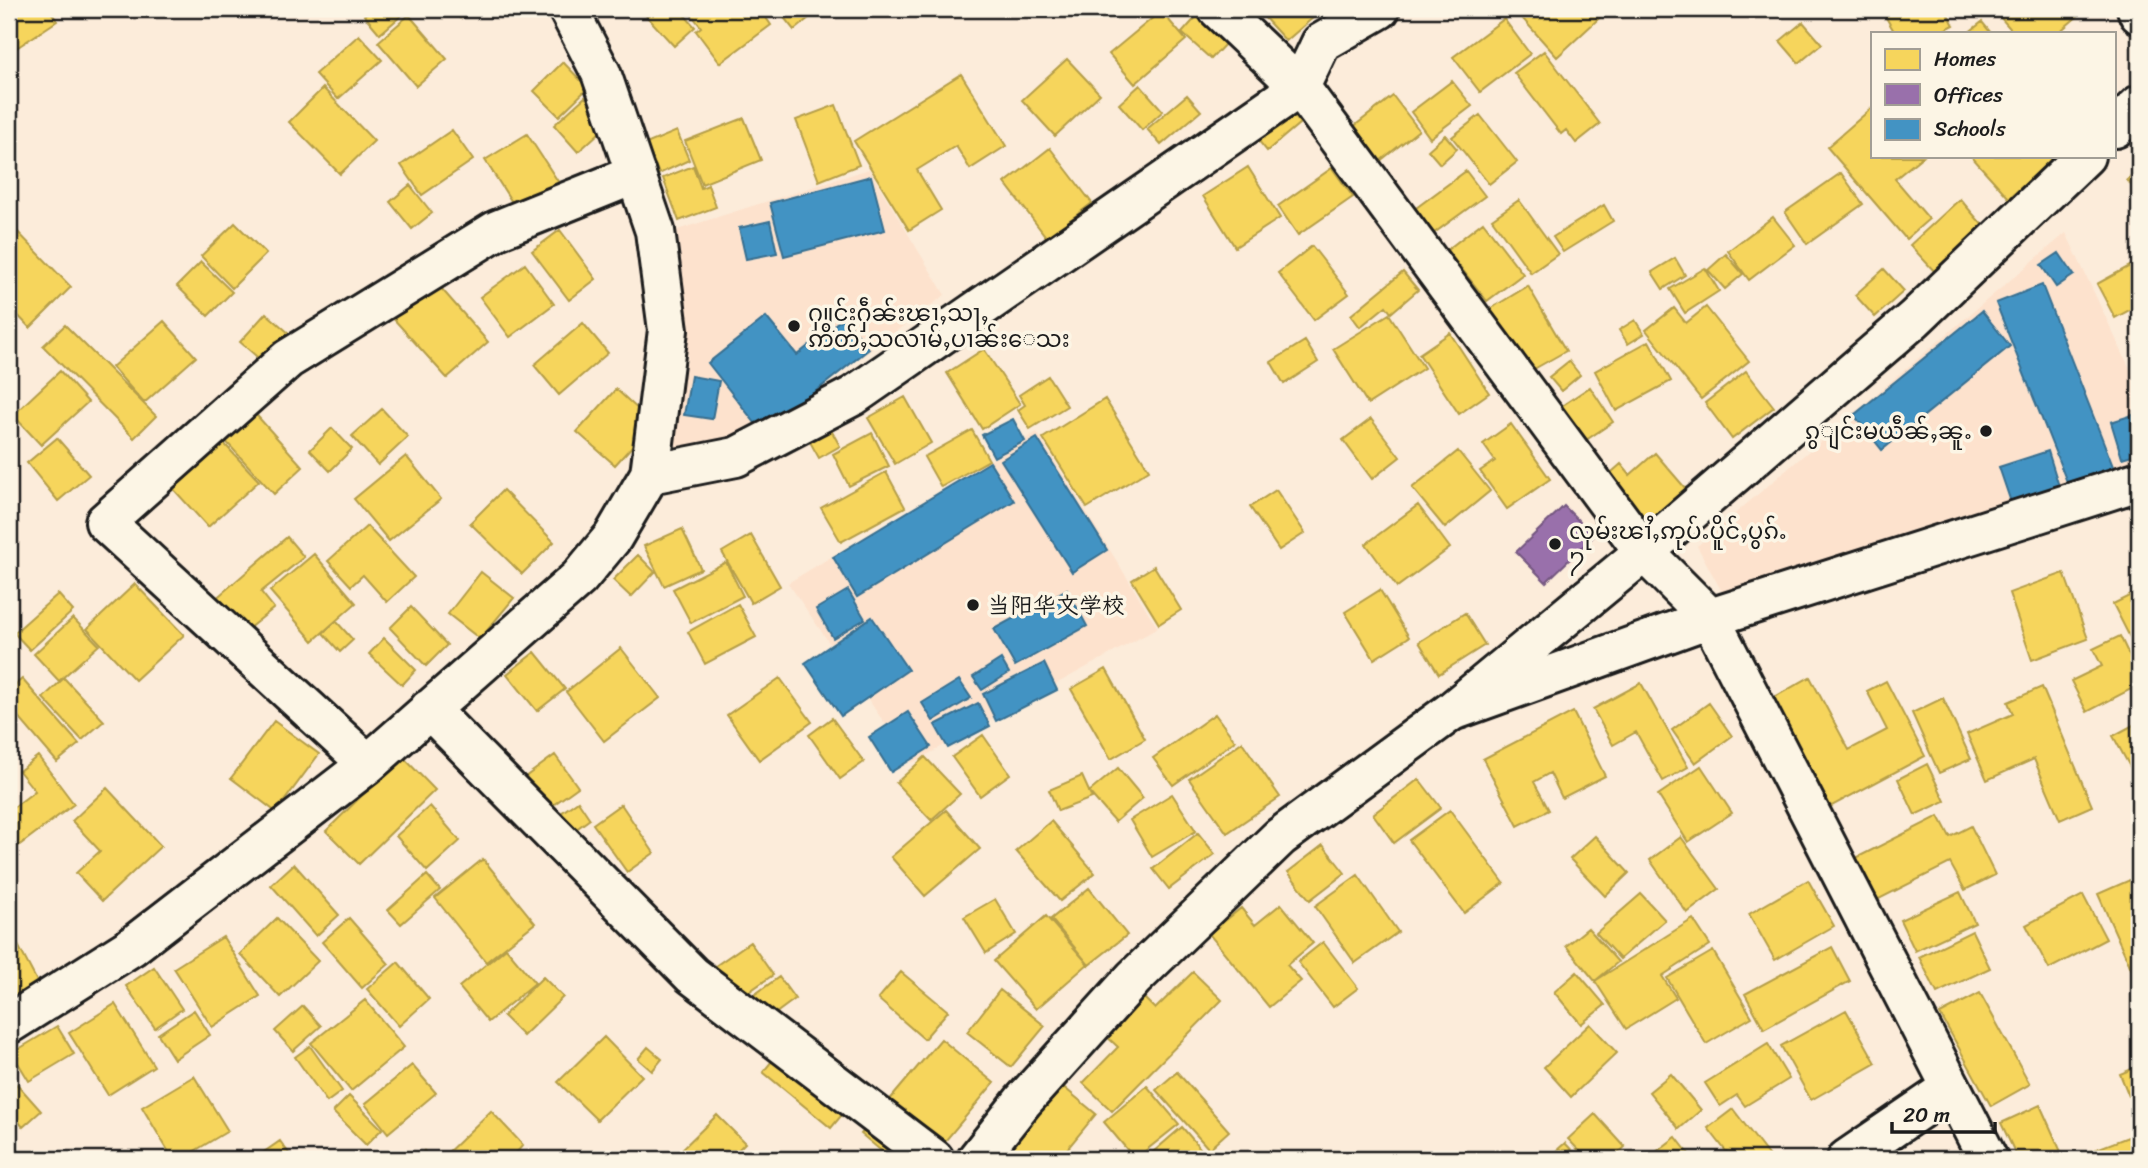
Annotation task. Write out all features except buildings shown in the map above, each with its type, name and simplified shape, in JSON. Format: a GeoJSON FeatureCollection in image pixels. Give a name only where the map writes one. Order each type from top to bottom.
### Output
{"type":"FeatureCollection","features":[{"type":"Feature","properties":{"kind":"street"},"geometry":{"type":"LineString","coordinates":[[9,1024],[131,947],[368,764],[579,578],[613,537],[650,474],[668,330],[656,231],[601,73],[568,9]]}},
{"type":"Feature","properties":{"kind":"street"},"geometry":{"type":"LineString","coordinates":[[1218,9],[1300,88],[1644,552],[1710,618],[1988,1159]]}},
{"type":"Feature","properties":{"kind":"street"},"geometry":{"type":"LineString","coordinates":[[650,474],[736,457],[853,396],[1300,88],[1321,43],[1380,9]]}},
{"type":"Feature","properties":{"kind":"street"},"geometry":{"type":"LineString","coordinates":[[2137,9],[2139,15]]}},
{"type":"Feature","properties":{"kind":"street"},"geometry":{"type":"LineString","coordinates":[[2116,127],[2139,105]]}},
{"type":"Feature","properties":{"kind":"street"},"geometry":{"type":"LineString","coordinates":[[977,1159],[1023,1101],[1134,978],[1280,837],[1453,710],[1644,552],[1914,319],[2083,158]]}},
{"type":"Feature","properties":{"kind":"street"},"geometry":{"type":"LineString","coordinates":[[368,764],[105,522],[288,359],[497,230],[636,174]]}},
{"type":"Feature","properties":{"kind":"street"},"geometry":{"type":"LineString","coordinates":[[1453,710],[1710,618],[2139,481]]}},
{"type":"Feature","properties":{"kind":"street"},"geometry":{"type":"LineString","coordinates":[[429,709],[692,975],[934,1159]]}},
{"type":"Feature","properties":{"kind":"street"},"geometry":{"type":"LineString","coordinates":[[1847,1159],[1951,1088]]}},
{"type":"Feature","properties":{"kind":"shaded area","name":"ႁူင်းႁဵၼ်းၽႃႇသႃႇ ဢိတ်ႇသလၢမ်ႇပၢၼ်းေသး"},"geometry":{"type":"Polygon","coordinates":[[[869,169],[945,295],[687,486],[661,458],[688,357],[677,230],[869,169]]]}},
{"type":"Feature","properties":{"kind":"shaded area","name":"ၵွျင်းမယဵၼ်ႇၼူႉ"},"geometry":{"type":"Polygon","coordinates":[[[2066,233],[2139,388],[2139,475],[1733,612],[1697,546],[2066,233]]]}},
{"type":"Feature","properties":{"kind":"shaded area","name":"当阳华文学校"},"geometry":{"type":"Polygon","coordinates":[[[1037,432],[1158,628],[912,763],[788,583],[1037,432]]]}},
{"type":"Feature","properties":{"kind":"place","name":"ႁူင်းႁဵၼ်းၽႃႇသႃႇ ဢိတ်ႇသလၢမ်ႇပၢၼ်းေသး"},"geometry":{"type":"Point","coordinates":[794,326]}},
{"type":"Feature","properties":{"kind":"place","name":"ၵွျင်းမယဵၼ်ႇၼူႉ"},"geometry":{"type":"Point","coordinates":[1986,431]}},
{"type":"Feature","properties":{"kind":"place","name":"လုမ်းၽၢႆႇဢုပ်ႉပိူင်ႇပွၵ်ႉ ႒"},"geometry":{"type":"Point","coordinates":[1555,544]}},
{"type":"Feature","properties":{"kind":"place","name":"当阳华文学校"},"geometry":{"type":"Point","coordinates":[973,605]}}]}
